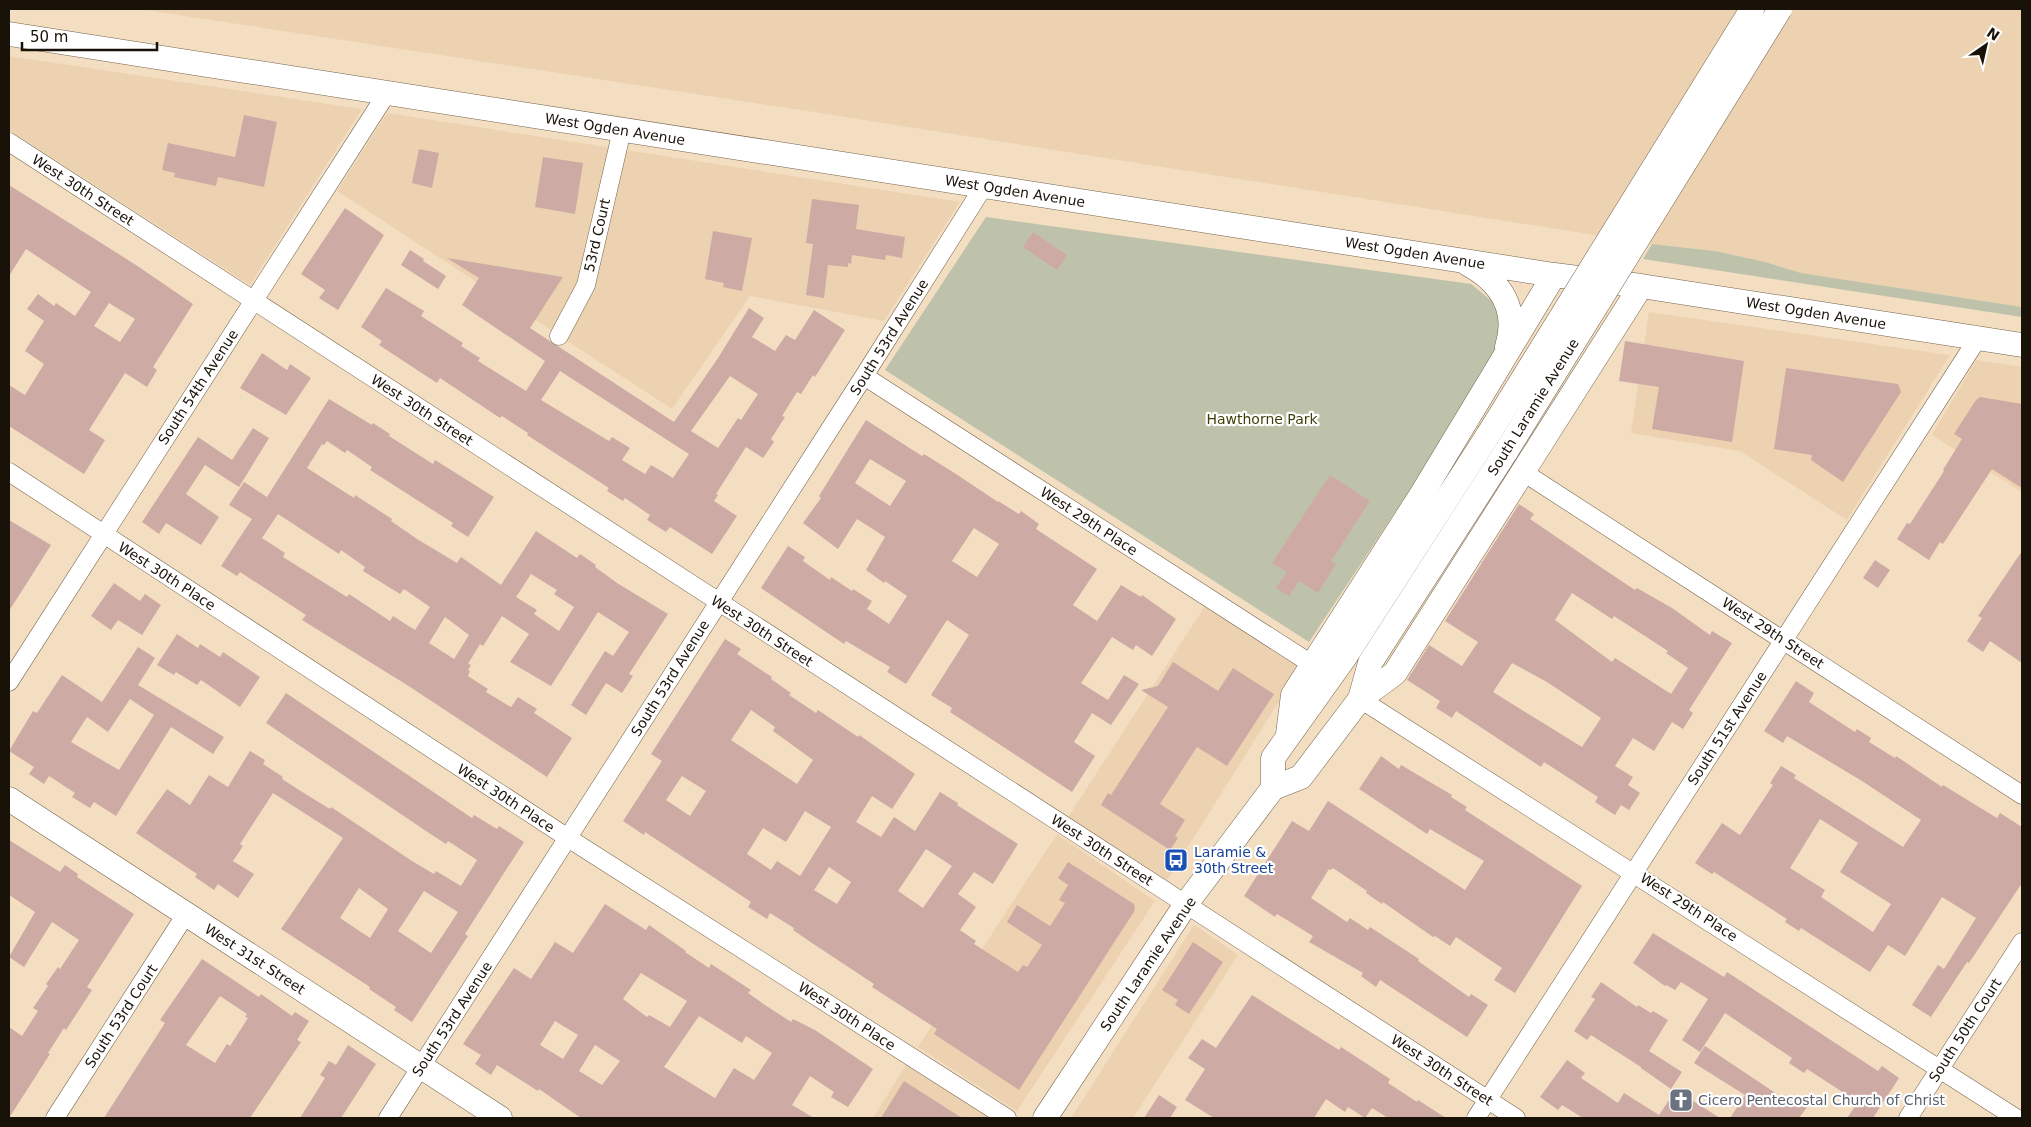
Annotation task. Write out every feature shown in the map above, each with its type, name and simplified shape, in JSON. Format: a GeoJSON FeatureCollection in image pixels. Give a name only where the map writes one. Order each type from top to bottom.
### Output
{"type":"FeatureCollection","features":[{"type":"Feature","properties":{"kind":"main road","name":"South Laramie Avenue"},"geometry":{"type":"LineString","coordinates":[[1273,788],[1273,758],[1288,734],[1345,657],[1488,435],[1752,9]]}},
{"type":"Feature","properties":{"kind":"main road","name":"South Laramie Avenue"},"geometry":{"type":"LineString","coordinates":[[1045,1118],[1186,904],[1273,788],[1301,776],[1360,699],[1370,663],[1507,450],[1780,9]]}},
{"type":"Feature","properties":{"kind":"main road","name":"West Ogden Avenue"},"geometry":{"type":"LineString","coordinates":[[9,34],[1554,275],[1641,286],[2022,345]]}},
{"type":"Feature","properties":{"kind":"main road"},"geometry":{"type":"LineString","coordinates":[[1460,260],[1478,270],[1495,283],[1507,302],[1511,319],[1511,334],[1503,360]]}},
{"type":"Feature","properties":{"kind":"main road"},"geometry":{"type":"LineString","coordinates":[[1288,734],[1294,695],[1423,492],[1554,275]]}},
{"type":"Feature","properties":{"kind":"main road"},"geometry":{"type":"LineString","coordinates":[[1360,699],[1395,673],[1641,286]]}},
{"type":"Feature","properties":{"kind":"main road","name":"West 31st Street"},"geometry":{"type":"LineString","coordinates":[[9,799],[500,1118]]}},
{"type":"Feature","properties":{"kind":"street","name":"South 54th Avenue"},"geometry":{"type":"LineString","coordinates":[[9,682],[387,93]]}},
{"type":"Feature","properties":{"kind":"street","name":"53rd Court"},"geometry":{"type":"LineString","coordinates":[[560,336],[586,285],[622,130]]}},
{"type":"Feature","properties":{"kind":"street","name":"West 30th Street"},"geometry":{"type":"LineString","coordinates":[[9,142],[718,603],[1516,1118]]}},
{"type":"Feature","properties":{"kind":"street","name":"South 53rd Avenue"},"geometry":{"type":"LineString","coordinates":[[388,1118],[984,186]]}},
{"type":"Feature","properties":{"kind":"street","name":"South 51st Avenue"},"geometry":{"type":"LineString","coordinates":[[1476,1118],[1978,338]]}},
{"type":"Feature","properties":{"kind":"street","name":"West 29th Place"},"geometry":{"type":"LineString","coordinates":[[864,376],[1313,665]]}},
{"type":"Feature","properties":{"kind":"street","name":"West 30th Place"},"geometry":{"type":"LineString","coordinates":[[9,472],[568,838],[1007,1118]]}},
{"type":"Feature","properties":{"kind":"street","name":"West 29th Street"},"geometry":{"type":"LineString","coordinates":[[1523,472],[2022,794]]}},
{"type":"Feature","properties":{"kind":"street","name":"West 29th Place"},"geometry":{"type":"LineString","coordinates":[[1360,699],[1634,872],[2016,1118]]}},
{"type":"Feature","properties":{"kind":"street","name":"South 53rd Court"},"geometry":{"type":"LineString","coordinates":[[55,1118],[186,914]]}},
{"type":"Feature","properties":{"kind":"street","name":"South 50th Court"},"geometry":{"type":"LineString","coordinates":[[1908,1118],[2022,942]]}},
{"type":"Feature","properties":{"kind":"shaded area"},"geometry":{"type":"Polygon","coordinates":[[[139,9],[2022,9],[2022,307],[1801,273],[1765,262],[1715,251],[1652,244],[807,111],[139,9]]]}},
{"type":"Feature","properties":{"kind":"shaded area"},"geometry":{"type":"Polygon","coordinates":[[[9,56],[362,109],[250,285],[9,130],[9,56]]]}},
{"type":"Feature","properties":{"kind":"shaded area"},"geometry":{"type":"Polygon","coordinates":[[[387,113],[960,202],[884,321],[750,296],[672,409],[337,191],[387,113]]]}},
{"type":"Feature","properties":{"kind":"shaded area"},"geometry":{"type":"Polygon","coordinates":[[[1649,312],[1950,355],[1847,520],[1740,451],[1631,433],[1649,312]]]}},
{"type":"Feature","properties":{"kind":"shaded area"},"geometry":{"type":"Polygon","coordinates":[[[1976,360],[2022,367],[2022,492],[1932,435],[1976,360]]]}},
{"type":"Feature","properties":{"kind":"shaded area"},"geometry":{"type":"Polygon","coordinates":[[[1205,606],[1301,666],[1167,880],[1068,817],[1205,606]]]}},
{"type":"Feature","properties":{"kind":"shaded area"},"geometry":{"type":"Polygon","coordinates":[[[1057,834],[1155,901],[1017,1111],[918,1047],[1057,834]]]}},
{"type":"Feature","properties":{"kind":"shaded area"},"geometry":{"type":"Polygon","coordinates":[[[1194,925],[1238,955],[1133,1118],[1071,1118],[1194,925]]]}},
{"type":"Feature","properties":{"kind":"shaded area"},"geometry":{"type":"Polygon","coordinates":[[[907,1064],[990,1118],[873,1118],[907,1064]]]}},
{"type":"Feature","properties":{"kind":"green space","name":"Hawthorne Park"},"geometry":{"type":"Polygon","coordinates":[[[986,217],[1471,284],[1493,302],[1506,326],[1486,375],[1309,642],[885,370],[986,217]]]}},
{"type":"Feature","properties":{"kind":"green space"},"geometry":{"type":"Polygon","coordinates":[[[1652,244],[1715,251],[1765,262],[1801,273],[2022,307],[2022,317],[1643,259],[1652,244]]]}},
{"type":"Feature","properties":{"kind":"building"},"geometry":{"type":"Polygon","coordinates":[[[244,115],[277,122],[264,187],[218,177],[216,186],[174,177],[175,173],[162,170],[168,143],[235,157],[244,115]]]}},
{"type":"Feature","properties":{"kind":"building"},"geometry":{"type":"Polygon","coordinates":[[[419,149],[439,153],[432,188],[412,183],[419,149]]]}},
{"type":"Feature","properties":{"kind":"building"},"geometry":{"type":"Polygon","coordinates":[[[543,157],[583,163],[575,214],[535,207],[543,157]]]}},
{"type":"Feature","properties":{"kind":"building"},"geometry":{"type":"Polygon","coordinates":[[[9,185],[136,265],[193,304],[153,367],[157,370],[147,387],[125,373],[89,430],[105,440],[84,474],[9,426],[9,385],[25,395],[44,364],[25,351],[44,321],[27,309],[38,294],[54,306],[56,303],[75,316],[91,292],[26,249],[9,276],[9,185]],[[109,303],[94,326],[120,342],[135,319],[109,303]]]}},
{"type":"Feature","properties":{"kind":"building"},"geometry":{"type":"Polygon","coordinates":[[[812,199],[859,205],[856,229],[905,237],[902,258],[886,255],[885,260],[852,255],[851,264],[848,263],[848,267],[828,265],[824,298],[806,295],[813,244],[806,243],[812,199]]]}},
{"type":"Feature","properties":{"kind":"building"},"geometry":{"type":"Polygon","coordinates":[[[345,208],[384,235],[338,310],[319,298],[325,290],[301,274],[345,208]]]}},
{"type":"Feature","properties":{"kind":"building"},"geometry":{"type":"Polygon","coordinates":[[[713,231],[752,238],[742,291],[723,287],[724,283],[705,279],[713,231]]]}},
{"type":"Feature","properties":{"kind":"building"},"geometry":{"type":"Polygon","coordinates":[[[1033,232],[1067,255],[1057,270],[1023,247],[1033,232]]]}},
{"type":"Feature","properties":{"kind":"building"},"geometry":{"type":"Polygon","coordinates":[[[410,250],[446,276],[438,289],[401,265],[410,250]]]}},
{"type":"Feature","properties":{"kind":"building"},"geometry":{"type":"Polygon","coordinates":[[[447,258],[563,277],[530,328],[674,422],[718,358],[749,308],[764,318],[752,337],[775,351],[786,335],[795,340],[814,310],[845,330],[815,377],[813,375],[801,394],[797,392],[782,416],[785,417],[771,439],[774,442],[763,458],[746,447],[716,494],[718,495],[714,501],[737,516],[712,554],[670,527],[666,532],[647,520],[650,515],[625,498],[623,501],[607,491],[609,488],[527,435],[528,433],[502,416],[500,418],[440,378],[437,383],[379,345],[382,341],[361,327],[386,288],[424,311],[421,316],[463,343],[461,346],[480,358],[478,361],[526,391],[545,361],[462,305],[479,278],[447,258]],[[560,371],[541,400],[609,441],[612,437],[630,448],[622,460],[645,474],[651,465],[673,478],[689,454],[560,371]],[[730,376],[691,431],[718,448],[738,418],[741,420],[758,394],[730,376]]]}},
{"type":"Feature","properties":{"kind":"building"},"geometry":{"type":"Polygon","coordinates":[[[1625,341],[1744,361],[1732,442],[1652,429],[1659,387],[1619,381],[1625,341]]]}},
{"type":"Feature","properties":{"kind":"building"},"geometry":{"type":"Polygon","coordinates":[[[262,353],[287,370],[290,364],[311,378],[286,415],[240,388],[262,353]]]}},
{"type":"Feature","properties":{"kind":"building"},"geometry":{"type":"Polygon","coordinates":[[[1786,368],[1898,384],[1901,392],[1843,482],[1811,460],[1812,455],[1774,449],[1786,368]]]}},
{"type":"Feature","properties":{"kind":"building"},"geometry":{"type":"Polygon","coordinates":[[[1980,397],[2022,404],[2022,488],[1992,469],[1943,544],[1940,542],[1929,560],[1897,539],[1907,523],[1910,524],[1944,471],[1962,439],[1954,434],[1976,400],[1980,397]]]}},
{"type":"Feature","properties":{"kind":"building"},"geometry":{"type":"Polygon","coordinates":[[[329,399],[372,425],[373,423],[390,434],[389,436],[433,464],[435,460],[494,497],[468,537],[451,526],[453,523],[370,470],[372,467],[347,450],[345,453],[327,441],[324,445],[322,444],[307,468],[354,498],[355,495],[392,519],[391,521],[417,539],[457,563],[461,557],[501,585],[536,531],[577,558],[580,554],[617,583],[668,614],[629,674],[633,676],[622,693],[606,683],[586,715],[571,705],[605,651],[613,656],[629,632],[598,612],[551,686],[510,662],[529,634],[502,616],[483,646],[480,644],[468,664],[471,665],[468,670],[470,671],[468,676],[488,689],[486,692],[511,707],[518,697],[537,709],[534,713],[572,738],[547,777],[407,685],[302,620],[306,615],[240,572],[237,576],[221,566],[252,519],[229,505],[244,482],[267,497],[329,399]],[[278,514],[262,538],[285,553],[283,557],[347,597],[349,594],[390,621],[393,616],[415,630],[430,607],[404,589],[400,594],[363,571],[365,567],[341,550],[339,554],[278,514]],[[531,574],[516,597],[537,610],[534,614],[559,631],[574,607],[554,594],[557,590],[531,574]],[[445,617],[429,643],[454,659],[469,635],[445,617]]]}},
{"type":"Feature","properties":{"kind":"building"},"geometry":{"type":"Polygon","coordinates":[[[866,420],[922,456],[924,454],[998,502],[1019,514],[1021,511],[1039,524],[1036,529],[1097,569],[1073,605],[1097,621],[1121,585],[1141,597],[1142,595],[1176,619],[1152,656],[1136,645],[1133,650],[1112,637],[1081,683],[1108,700],[1124,675],[1139,684],[1111,725],[1092,713],[1074,742],[1095,756],[1072,792],[950,712],[952,708],[931,695],[969,635],[947,620],[906,684],[887,672],[890,667],[846,641],[844,644],[761,588],[788,546],[805,557],[803,561],[830,580],[831,577],[872,601],[867,609],[889,624],[907,596],[866,570],[885,537],[857,519],[838,549],[803,523],[821,498],[819,496],[866,420]],[[870,459],[855,483],[890,506],[906,481],[870,459]],[[974,528],[952,561],[977,577],[999,544],[974,528]]]}},
{"type":"Feature","properties":{"kind":"building"},"geometry":{"type":"Polygon","coordinates":[[[253,428],[269,438],[239,487],[205,465],[186,494],[219,517],[201,545],[166,523],[159,534],[142,522],[198,437],[232,460],[253,428]]]}},
{"type":"Feature","properties":{"kind":"building"},"geometry":{"type":"Polygon","coordinates":[[[1330,475],[1370,501],[1331,561],[1336,564],[1318,593],[1299,581],[1289,596],[1276,588],[1287,572],[1272,563],[1330,475]]]}},
{"type":"Feature","properties":{"kind":"building"},"geometry":{"type":"Polygon","coordinates":[[[1519,504],[1534,514],[1530,519],[1635,590],[1637,588],[1672,608],[1710,635],[1712,631],[1732,643],[1689,710],[1693,713],[1683,729],[1672,722],[1654,751],[1633,738],[1615,766],[1633,777],[1628,785],[1640,793],[1629,810],[1621,805],[1615,815],[1595,802],[1598,797],[1544,762],[1541,767],[1456,711],[1452,718],[1436,708],[1440,701],[1407,680],[1429,645],[1462,666],[1478,642],[1445,621],[1519,504]],[[1572,593],[1555,620],[1612,662],[1615,658],[1671,694],[1688,668],[1666,653],[1668,651],[1614,616],[1612,619],[1572,593]],[[1512,663],[1493,692],[1582,747],[1601,718],[1547,682],[1512,663]]]}},
{"type":"Feature","properties":{"kind":"building"},"geometry":{"type":"Polygon","coordinates":[[[9,520],[51,545],[9,611],[9,520]]]}},
{"type":"Feature","properties":{"kind":"building"},"geometry":{"type":"Polygon","coordinates":[[[2022,551],[2022,663],[1990,641],[1983,652],[1967,641],[1982,618],[1978,616],[2022,551]]]}},
{"type":"Feature","properties":{"kind":"building"},"geometry":{"type":"Polygon","coordinates":[[[1875,560],[1890,570],[1878,588],[1863,578],[1875,560]]]}},
{"type":"Feature","properties":{"kind":"building"},"geometry":{"type":"Polygon","coordinates":[[[114,583],[140,601],[145,594],[161,605],[142,635],[118,620],[111,630],[91,616],[114,583]]]}},
{"type":"Feature","properties":{"kind":"building"},"geometry":{"type":"Polygon","coordinates":[[[177,634],[198,648],[200,644],[220,657],[223,652],[260,677],[240,707],[201,680],[197,685],[176,672],[174,675],[157,665],[177,634]]]}},
{"type":"Feature","properties":{"kind":"building"},"geometry":{"type":"Polygon","coordinates":[[[725,639],[741,649],[737,654],[772,677],[771,679],[791,693],[789,695],[816,713],[818,710],[858,737],[859,735],[915,774],[892,809],[872,796],[856,822],[881,837],[894,817],[915,831],[940,792],[1018,844],[993,884],[974,872],[958,894],[976,907],[960,930],[976,941],[974,944],[1018,972],[1023,965],[1027,967],[1042,945],[1007,922],[1017,905],[1050,926],[1065,903],[1059,900],[1068,885],[1058,878],[1068,862],[1134,904],[1135,910],[1019,1090],[934,1034],[937,1029],[872,987],[874,984],[793,930],[794,928],[770,913],[767,919],[748,907],[751,902],[645,832],[644,835],[623,821],[662,761],[651,754],[725,639]],[[751,710],[731,740],[797,784],[813,760],[773,731],[775,727],[751,710]],[[682,776],[666,800],[690,816],[706,791],[682,776]],[[805,811],[786,842],[763,828],[747,854],[771,870],[777,861],[800,876],[831,827],[805,811]],[[926,849],[898,891],[923,908],[952,866],[926,849]],[[829,867],[814,890],[837,904],[851,882],[829,867]]]}},
{"type":"Feature","properties":{"kind":"building"},"geometry":{"type":"Polygon","coordinates":[[[138,647],[155,658],[138,685],[224,737],[213,754],[171,727],[116,816],[94,802],[90,808],[72,797],[75,793],[49,776],[44,784],[29,774],[34,767],[9,751],[33,711],[37,713],[62,675],[102,702],[138,647]],[[130,699],[108,732],[87,717],[71,742],[119,770],[154,715],[130,699]]]}},
{"type":"Feature","properties":{"kind":"building"},"geometry":{"type":"Polygon","coordinates":[[[1173,662],[1218,691],[1233,668],[1274,694],[1227,766],[1197,747],[1160,804],[1185,820],[1175,836],[1178,838],[1170,850],[1101,805],[1108,793],[1111,795],[1168,707],[1141,690],[1158,686],[1173,662]]]}},
{"type":"Feature","properties":{"kind":"building"},"geometry":{"type":"Polygon","coordinates":[[[1796,681],[1814,693],[1809,702],[1855,732],[1857,729],[1871,738],[1869,742],[1895,758],[1896,756],[1942,787],[1943,785],[1997,818],[2000,813],[2022,827],[2022,883],[1931,1017],[1912,1005],[1938,965],[1944,969],[1976,918],[1942,897],[1905,956],[1888,945],[1870,972],[1801,928],[1799,931],[1785,922],[1787,919],[1714,872],[1712,874],[1695,863],[1722,823],[1740,835],[1773,785],[1770,783],[1781,766],[1796,775],[1794,778],[1903,847],[1921,820],[1862,781],[1787,736],[1783,743],[1764,731],[1796,681]],[[1820,819],[1790,868],[1825,890],[1821,897],[1873,932],[1891,904],[1840,872],[1858,843],[1820,819]]]}},
{"type":"Feature","properties":{"kind":"building"},"geometry":{"type":"Polygon","coordinates":[[[286,693],[472,818],[474,815],[497,829],[499,826],[524,842],[465,934],[468,936],[412,1022],[394,1010],[396,1007],[369,989],[370,987],[281,929],[343,838],[273,793],[240,844],[243,846],[233,861],[254,874],[238,898],[218,884],[214,890],[195,877],[197,874],[136,833],[167,789],[190,805],[209,775],[228,787],[250,751],[265,760],[263,764],[283,777],[282,779],[307,795],[330,809],[331,807],[434,874],[436,871],[461,886],[477,860],[448,841],[446,844],[429,833],[266,723],[286,693]],[[359,888],[340,918],[370,938],[388,909],[359,888]],[[424,891],[398,931],[431,953],[458,912],[424,891]]]}},
{"type":"Feature","properties":{"kind":"building"},"geometry":{"type":"Polygon","coordinates":[[[1381,756],[1399,769],[1401,765],[1452,795],[1451,797],[1467,807],[1465,810],[1582,886],[1515,993],[1494,980],[1502,968],[1456,937],[1450,946],[1435,936],[1433,937],[1383,902],[1382,904],[1366,893],[1367,891],[1333,868],[1329,869],[1311,898],[1347,922],[1350,918],[1368,930],[1370,927],[1419,959],[1418,961],[1469,997],[1471,994],[1488,1005],[1467,1037],[1380,980],[1376,987],[1361,976],[1363,973],[1309,942],[1313,936],[1277,914],[1275,917],[1244,896],[1292,821],[1309,831],[1328,801],[1465,890],[1484,861],[1430,829],[1427,834],[1359,789],[1381,756]]]}},
{"type":"Feature","properties":{"kind":"building"},"geometry":{"type":"Polygon","coordinates":[[[9,840],[60,872],[65,865],[78,874],[77,877],[134,914],[87,987],[92,990],[66,1030],[64,1028],[48,1053],[50,1054],[9,1118],[9,1027],[22,1036],[38,1011],[33,1008],[48,986],[46,984],[58,967],[60,969],[79,940],[52,922],[24,967],[9,957],[35,912],[9,895],[9,840]]]}},
{"type":"Feature","properties":{"kind":"building"},"geometry":{"type":"Polygon","coordinates":[[[605,904],[646,930],[649,925],[709,968],[711,964],[751,990],[748,993],[791,1022],[793,1019],[815,1030],[873,1069],[848,1107],[831,1097],[834,1092],[810,1076],[792,1105],[814,1118],[581,1118],[539,1089],[538,1091],[497,1065],[491,1075],[475,1064],[481,1055],[463,1044],[514,968],[531,979],[555,942],[573,953],[605,904]],[[641,973],[623,999],[647,1017],[649,1015],[670,1027],[687,1001],[641,973]],[[699,1016],[664,1067],[715,1098],[734,1068],[754,1080],[772,1053],[746,1036],[742,1043],[699,1016]],[[555,1021],[540,1045],[563,1059],[578,1035],[555,1021]],[[595,1045],[579,1071],[602,1085],[620,1061],[595,1045]]]}},
{"type":"Feature","properties":{"kind":"building"},"geometry":{"type":"Polygon","coordinates":[[[1653,933],[1724,977],[1727,972],[1878,1071],[1882,1066],[1899,1078],[1873,1118],[1847,1118],[1858,1102],[1807,1069],[1804,1073],[1789,1063],[1792,1058],[1725,1013],[1700,1052],[1682,1040],[1708,999],[1681,982],[1675,990],[1665,986],[1633,963],[1653,933]]]}},
{"type":"Feature","properties":{"kind":"building"},"geometry":{"type":"Polygon","coordinates":[[[1193,942],[1223,962],[1189,1014],[1175,1005],[1178,1000],[1162,990],[1193,942]]]}},
{"type":"Feature","properties":{"kind":"building"},"geometry":{"type":"Polygon","coordinates":[[[202,959],[259,997],[261,994],[292,1016],[295,1012],[309,1021],[297,1040],[301,1042],[250,1118],[104,1118],[165,1023],[160,1020],[202,959]],[[220,996],[186,1045],[215,1063],[227,1044],[230,1046],[248,1018],[245,1017],[247,1014],[220,996]]]}},
{"type":"Feature","properties":{"kind":"building"},"geometry":{"type":"Polygon","coordinates":[[[1601,982],[1637,1007],[1638,1005],[1651,1013],[1653,1011],[1668,1020],[1649,1051],[1682,1072],[1671,1089],[1591,1035],[1587,1040],[1574,1031],[1595,999],[1591,997],[1601,982]]]}},
{"type":"Feature","properties":{"kind":"building"},"geometry":{"type":"Polygon","coordinates":[[[1252,995],[1339,1050],[1341,1047],[1390,1079],[1388,1083],[1446,1118],[1388,1118],[1372,1108],[1365,1118],[1348,1107],[1345,1112],[1326,1099],[1314,1118],[1214,1118],[1185,1100],[1205,1069],[1188,1058],[1202,1039],[1216,1048],[1252,995]]]}},
{"type":"Feature","properties":{"kind":"building"},"geometry":{"type":"Polygon","coordinates":[[[348,1045],[376,1064],[341,1118],[300,1118],[325,1078],[320,1075],[329,1061],[336,1065],[348,1045]]]}},
{"type":"Feature","properties":{"kind":"building"},"geometry":{"type":"Polygon","coordinates":[[[1705,1046],[1789,1102],[1793,1096],[1808,1106],[1799,1118],[1730,1118],[1745,1095],[1694,1063],[1705,1046]]]}},
{"type":"Feature","properties":{"kind":"building"},"geometry":{"type":"Polygon","coordinates":[[[1567,1060],[1585,1073],[1581,1078],[1618,1103],[1624,1093],[1659,1115],[1676,1090],[1720,1118],[1583,1118],[1562,1105],[1558,1110],[1540,1097],[1567,1060]]]}},
{"type":"Feature","properties":{"kind":"building"},"geometry":{"type":"Polygon","coordinates":[[[904,1081],[962,1118],[881,1118],[904,1081]]]}},
{"type":"Feature","properties":{"kind":"building"},"geometry":{"type":"Polygon","coordinates":[[[1159,1095],[1177,1107],[1170,1118],[1144,1118],[1159,1095]]]}},
{"type":"Feature","properties":{"kind":"place","name":"Laramie & 30th Street"},"geometry":{"type":"Point","coordinates":[1176,860]}},
{"type":"Feature","properties":{"kind":"place","name":"Cicero Pentecostal Church of Christ"},"geometry":{"type":"Point","coordinates":[1681,1100]}}]}
